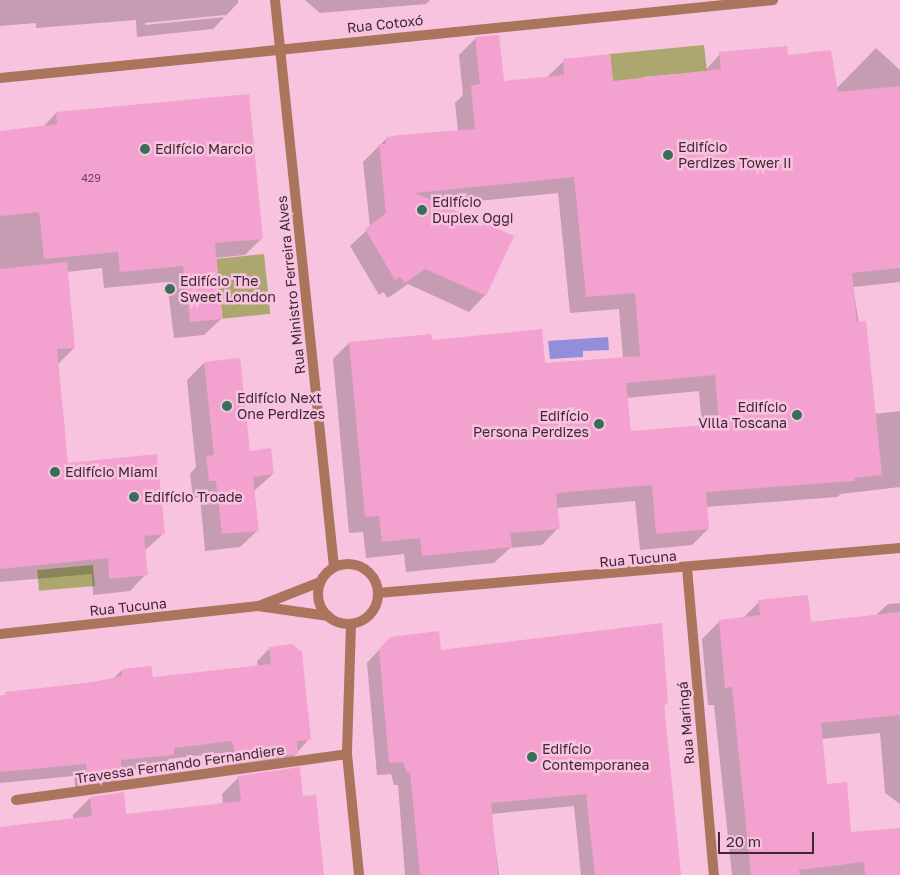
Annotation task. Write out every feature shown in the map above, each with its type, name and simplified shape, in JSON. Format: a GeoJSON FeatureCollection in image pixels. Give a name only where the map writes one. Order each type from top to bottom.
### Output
{"type":"FeatureCollection","features":[{"type":"Feature","properties":{"kind":"street","name":"Rua Ministro Ferreira Alves"},"geometry":{"type":"LineString","coordinates":[[275,0],[334,567]]}},
{"type":"Feature","properties":{"kind":"street","name":"Rua Cotoxó"},"geometry":{"type":"LineString","coordinates":[[0,78],[280,48],[773,0]]}},
{"type":"Feature","properties":{"kind":"street","name":"Rua Tucuna"},"geometry":{"type":"LineString","coordinates":[[378,593],[687,568],[900,548]]}},
{"type":"Feature","properties":{"kind":"street"},"geometry":{"type":"LineString","coordinates":[[344,564],[364,568],[371,575],[378,593],[372,612],[351,624],[338,623],[328,616],[320,606],[320,582],[334,567],[344,564]]}},
{"type":"Feature","properties":{"kind":"street","name":"Rua Maringá"},"geometry":{"type":"LineString","coordinates":[[687,568],[714,875]]}},
{"type":"Feature","properties":{"kind":"street","name":"Rua Tucuna"},"geometry":{"type":"LineString","coordinates":[[258,606],[320,582]]}},
{"type":"Feature","properties":{"kind":"street","name":"Rua Tucuna"},"geometry":{"type":"LineString","coordinates":[[0,634],[258,606],[328,616]]}},
{"type":"Feature","properties":{"kind":"street"},"geometry":{"type":"LineString","coordinates":[[351,624],[347,754],[359,875]]}},
{"type":"Feature","properties":{"kind":"street","name":"Travessa Fernando Fernandiere"},"geometry":{"type":"LineString","coordinates":[[16,800],[347,754]]}},
{"type":"Feature","properties":{"kind":"shaded area"},"geometry":{"type":"Polygon","coordinates":[[[704,45],[709,90],[676,74],[644,77],[615,100],[610,54],[704,45]]]}},
{"type":"Feature","properties":{"kind":"shaded area"},"geometry":{"type":"Polygon","coordinates":[[[264,254],[270,314],[223,319],[216,259],[264,254]]]}},
{"type":"Feature","properties":{"kind":"shaded area"},"geometry":{"type":"Polygon","coordinates":[[[608,337],[609,350],[583,351],[583,357],[550,359],[548,341],[608,337]]]}},
{"type":"Feature","properties":{"kind":"shaded area"},"geometry":{"type":"Polygon","coordinates":[[[93,565],[95,586],[39,591],[37,570],[93,565]]]}},
{"type":"Feature","properties":{"kind":"building"},"geometry":{"type":"Polygon","coordinates":[[[499,35],[504,81],[564,75],[563,59],[610,54],[613,81],[721,69],[719,52],[787,46],[788,55],[831,50],[838,92],[900,86],[900,268],[852,273],[857,322],[866,321],[882,475],[854,478],[855,481],[706,492],[709,529],[656,534],[652,485],[556,493],[560,529],[510,533],[512,547],[422,556],[420,538],[382,542],[379,516],[365,517],[349,342],[431,334],[432,340],[542,329],[545,363],[640,356],[635,293],[586,297],[574,177],[415,193],[514,236],[486,296],[425,269],[405,283],[400,277],[395,280],[365,229],[386,213],[379,144],[386,144],[386,137],[475,129],[471,86],[480,84],[475,37],[499,35]],[[715,375],[626,383],[631,431],[719,424],[715,375]]]}},
{"type":"Feature","properties":{"kind":"building"},"geometry":{"type":"Polygon","coordinates":[[[249,94],[263,239],[215,243],[222,319],[190,322],[183,266],[120,272],[118,252],[44,259],[39,212],[0,216],[0,131],[57,124],[56,112],[249,94]]]}},
{"type":"Feature","properties":{"kind":"building"},"geometry":{"type":"Polygon","coordinates":[[[67,262],[75,348],[57,349],[68,463],[157,454],[165,534],[144,536],[148,575],[109,579],[108,558],[0,569],[0,269],[67,262]]]}},
{"type":"Feature","properties":{"kind":"building","name":"Edifício Next One Perdizes"},"geometry":{"type":"Polygon","coordinates":[[[240,358],[250,451],[271,448],[274,474],[253,477],[259,531],[222,534],[216,481],[209,481],[206,456],[214,455],[204,362],[240,358]]]}},
{"type":"Feature","properties":{"kind":"building"},"geometry":{"type":"Polygon","coordinates":[[[808,595],[811,622],[900,612],[900,715],[821,723],[827,784],[847,782],[851,832],[900,828],[900,875],[865,875],[864,862],[799,870],[800,875],[751,875],[732,687],[725,688],[719,620],[760,615],[758,600],[808,595]]]}},
{"type":"Feature","properties":{"kind":"building"},"geometry":{"type":"Polygon","coordinates":[[[662,623],[668,704],[664,704],[681,875],[595,875],[586,794],[491,803],[498,875],[420,875],[410,772],[407,773],[403,762],[389,763],[379,649],[390,637],[439,631],[441,650],[662,623]]]}},
{"type":"Feature","properties":{"kind":"building"},"geometry":{"type":"Polygon","coordinates":[[[292,644],[302,652],[311,740],[297,741],[298,754],[237,762],[232,741],[174,748],[174,755],[121,760],[122,778],[88,783],[86,764],[0,772],[0,696],[5,695],[5,692],[94,682],[122,676],[122,669],[151,666],[153,677],[271,664],[269,647],[292,644]]]}},
{"type":"Feature","properties":{"kind":"building"},"geometry":{"type":"Polygon","coordinates":[[[300,767],[303,796],[316,795],[324,875],[0,875],[0,827],[92,816],[90,797],[124,792],[126,814],[241,801],[238,776],[300,767]]]}},
{"type":"Feature","properties":{"kind":"place","name":"Edifício Marcio"},"geometry":{"type":"Point","coordinates":[145,149]}},
{"type":"Feature","properties":{"kind":"place","name":"Edifício Perdizes Tower II"},"geometry":{"type":"Point","coordinates":[668,155]}},
{"type":"Feature","properties":{"kind":"place","name":"Edifício Duplex Oggi"},"geometry":{"type":"Point","coordinates":[422,210]}},
{"type":"Feature","properties":{"kind":"place","name":"Edifício The Sweet London"},"geometry":{"type":"Point","coordinates":[170,289]}},
{"type":"Feature","properties":{"kind":"place","name":"Edifício Next One Perdizes"},"geometry":{"type":"Point","coordinates":[227,406]}},
{"type":"Feature","properties":{"kind":"place","name":"Edifício Villa Toscana"},"geometry":{"type":"Point","coordinates":[797,415]}},
{"type":"Feature","properties":{"kind":"place","name":"Edifício Persona Perdizes"},"geometry":{"type":"Point","coordinates":[599,424]}},
{"type":"Feature","properties":{"kind":"place","name":"Edifício Miami"},"geometry":{"type":"Point","coordinates":[55,472]}},
{"type":"Feature","properties":{"kind":"place","name":"Edifício Troade"},"geometry":{"type":"Point","coordinates":[134,497]}},
{"type":"Feature","properties":{"kind":"place","name":"Edifício Contemporanea"},"geometry":{"type":"Point","coordinates":[532,757]}}]}
